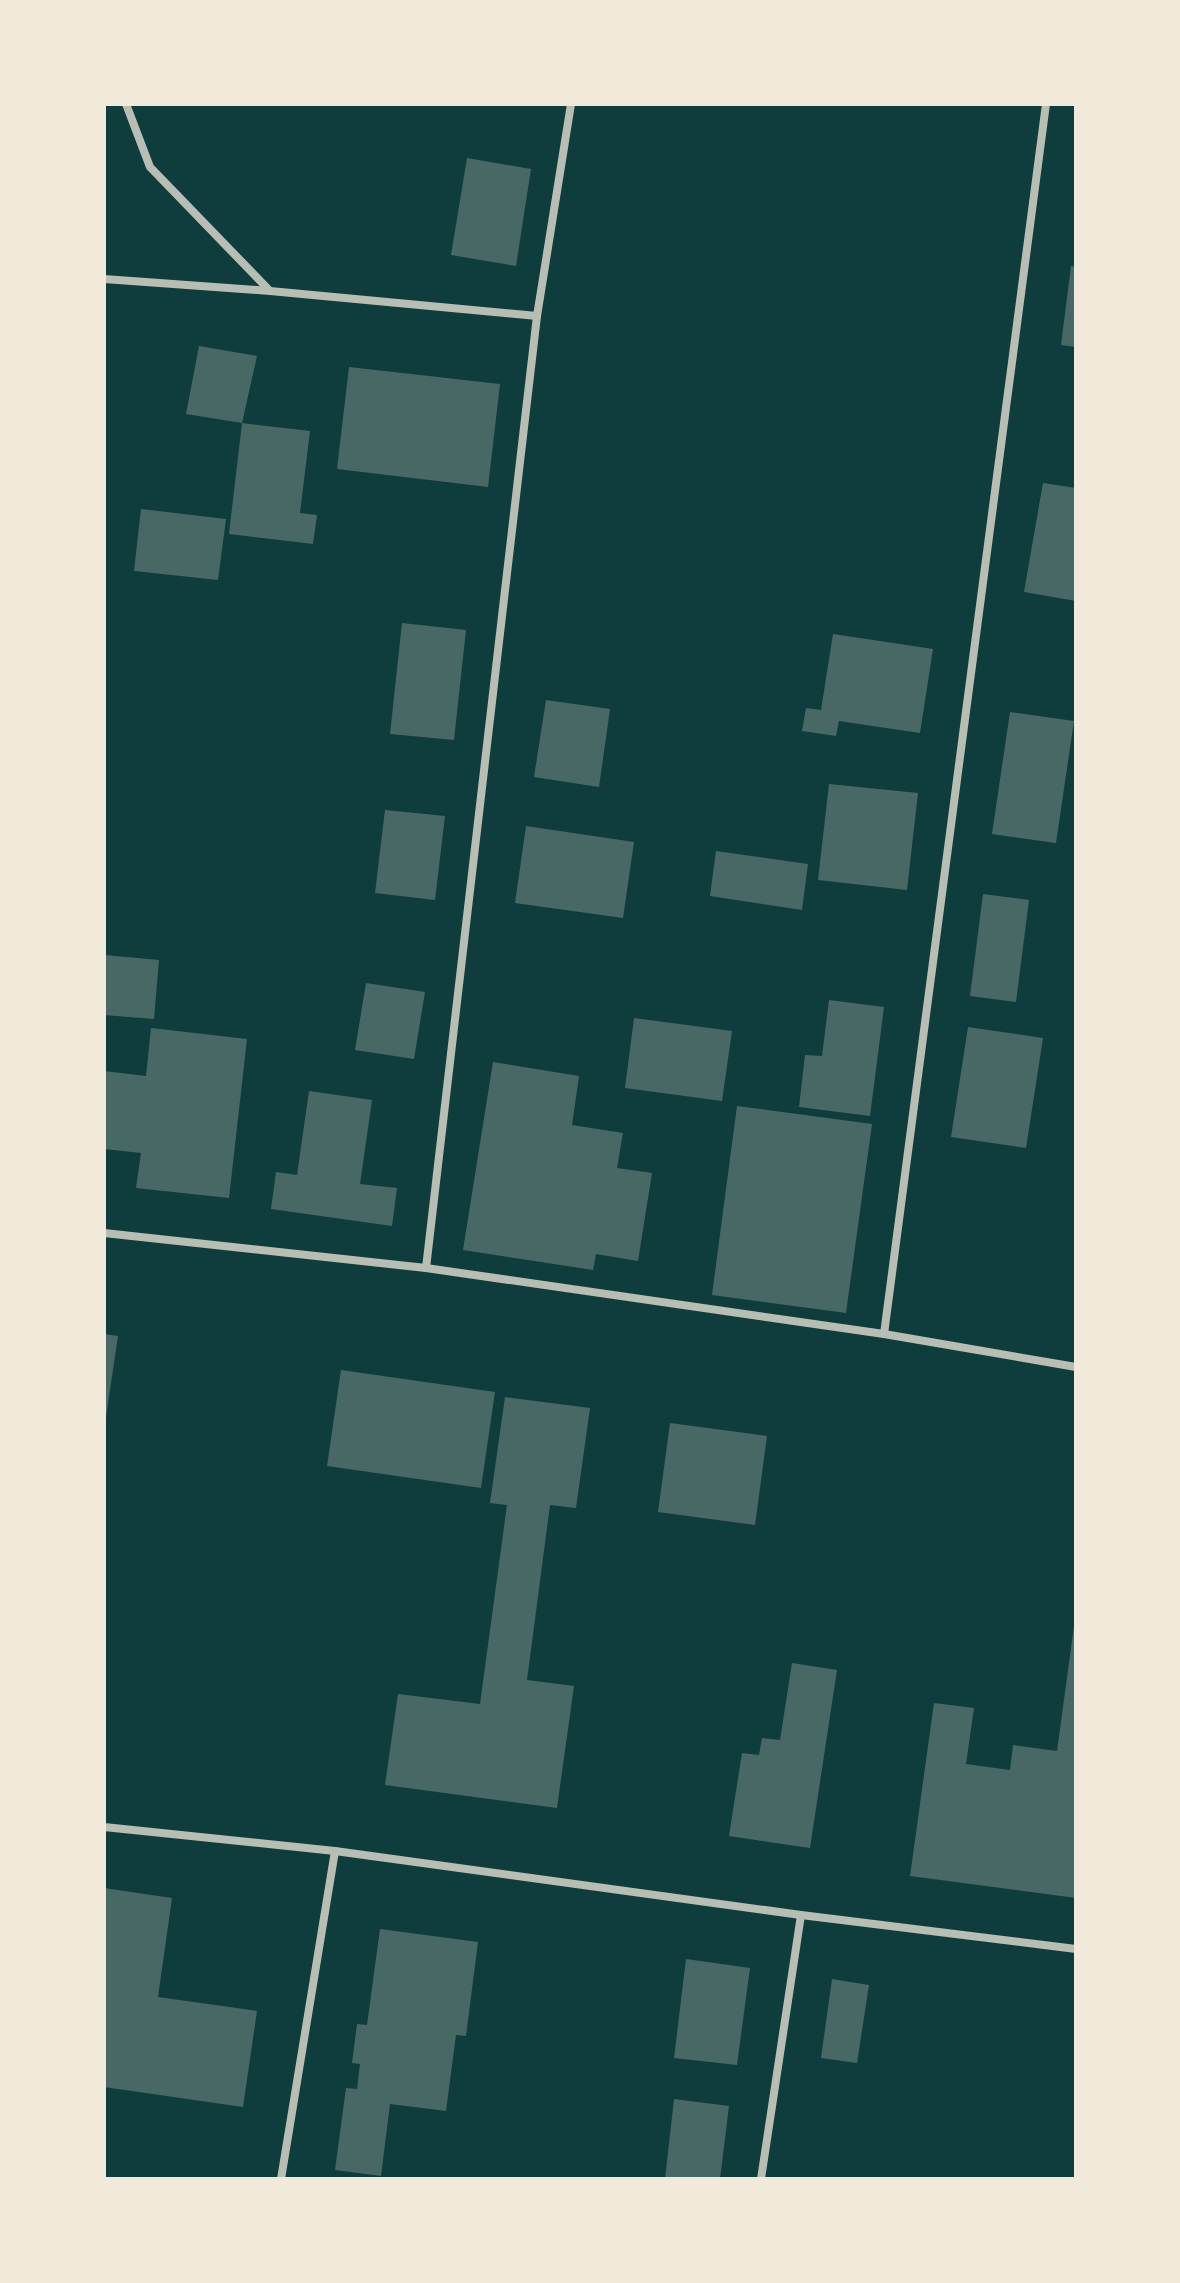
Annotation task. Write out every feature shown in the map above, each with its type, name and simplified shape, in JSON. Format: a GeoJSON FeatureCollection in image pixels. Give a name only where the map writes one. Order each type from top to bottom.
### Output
{"type":"FeatureCollection","features":[{"type":"Feature","properties":{"kind":"street"},"geometry":{"type":"LineString","coordinates":[[126,104],[150,167],[270,291]]}},
{"type":"Feature","properties":{"kind":"street"},"geometry":{"type":"LineString","coordinates":[[426,1268],[537,316],[571,104]]}},
{"type":"Feature","properties":{"kind":"street"},"geometry":{"type":"LineString","coordinates":[[884,1334],[1046,104]]}},
{"type":"Feature","properties":{"kind":"street"},"geometry":{"type":"LineString","coordinates":[[104,279],[537,316]]}},
{"type":"Feature","properties":{"kind":"street"},"geometry":{"type":"LineString","coordinates":[[104,1233],[426,1268],[884,1334],[1076,1367]]}},
{"type":"Feature","properties":{"kind":"street"},"geometry":{"type":"LineString","coordinates":[[104,1827],[335,1851],[1076,1949]]}},
{"type":"Feature","properties":{"kind":"street"},"geometry":{"type":"LineString","coordinates":[[281,2179],[335,1851]]}},
{"type":"Feature","properties":{"kind":"street"},"geometry":{"type":"LineString","coordinates":[[761,2179],[801,1915]]}},
{"type":"Feature","properties":{"kind":"building"},"geometry":{"type":"Polygon","coordinates":[[[467,158],[531,169],[516,266],[451,255],[467,158]]]}},
{"type":"Feature","properties":{"kind":"building"},"geometry":{"type":"Polygon","coordinates":[[[1071,266],[1076,267],[1076,347],[1061,345],[1071,266]]]}},
{"type":"Feature","properties":{"kind":"building"},"geometry":{"type":"Polygon","coordinates":[[[199,346],[257,356],[242,423],[186,414],[199,346]]]}},
{"type":"Feature","properties":{"kind":"building"},"geometry":{"type":"Polygon","coordinates":[[[349,367],[500,384],[488,487],[337,469],[349,367]]]}},
{"type":"Feature","properties":{"kind":"building"},"geometry":{"type":"Polygon","coordinates":[[[242,423],[310,431],[300,513],[317,515],[313,544],[229,534],[242,423]]]}},
{"type":"Feature","properties":{"kind":"building"},"geometry":{"type":"Polygon","coordinates":[[[1043,483],[1076,488],[1076,601],[1024,592],[1043,483]]]}},
{"type":"Feature","properties":{"kind":"building"},"geometry":{"type":"Polygon","coordinates":[[[141,509],[226,519],[218,580],[134,571],[141,509]]]}},
{"type":"Feature","properties":{"kind":"building"},"geometry":{"type":"Polygon","coordinates":[[[402,623],[466,630],[454,740],[390,734],[402,623]]]}},
{"type":"Feature","properties":{"kind":"building"},"geometry":{"type":"Polygon","coordinates":[[[833,634],[933,649],[920,733],[839,721],[836,736],[802,731],[806,708],[821,710],[833,634]]]}},
{"type":"Feature","properties":{"kind":"building"},"geometry":{"type":"Polygon","coordinates":[[[546,700],[610,709],[599,787],[534,777],[546,700]]]}},
{"type":"Feature","properties":{"kind":"building"},"geometry":{"type":"Polygon","coordinates":[[[1010,712],[1074,721],[1056,843],[992,834],[1010,712]]]}},
{"type":"Feature","properties":{"kind":"building"},"geometry":{"type":"Polygon","coordinates":[[[829,784],[918,793],[907,890],[818,880],[829,784]]]}},
{"type":"Feature","properties":{"kind":"building"},"geometry":{"type":"Polygon","coordinates":[[[385,810],[445,816],[435,900],[375,893],[385,810]]]}},
{"type":"Feature","properties":{"kind":"building"},"geometry":{"type":"Polygon","coordinates":[[[526,826],[634,842],[623,918],[515,903],[526,826]]]}},
{"type":"Feature","properties":{"kind":"building"},"geometry":{"type":"Polygon","coordinates":[[[716,851],[808,864],[802,910],[710,896],[716,851]]]}},
{"type":"Feature","properties":{"kind":"building"},"geometry":{"type":"Polygon","coordinates":[[[983,894],[1029,900],[1016,1002],[970,996],[983,894]]]}},
{"type":"Feature","properties":{"kind":"building"},"geometry":{"type":"Polygon","coordinates":[[[104,955],[159,960],[154,1019],[104,1015],[104,955]]]}},
{"type":"Feature","properties":{"kind":"building"},"geometry":{"type":"Polygon","coordinates":[[[366,983],[425,992],[414,1059],[355,1050],[366,983]]]}},
{"type":"Feature","properties":{"kind":"building"},"geometry":{"type":"Polygon","coordinates":[[[829,1000],[884,1007],[870,1116],[799,1107],[805,1055],[822,1056],[829,1000]]]}},
{"type":"Feature","properties":{"kind":"building"},"geometry":{"type":"Polygon","coordinates":[[[634,1018],[732,1031],[722,1101],[625,1088],[634,1018]]]}},
{"type":"Feature","properties":{"kind":"building"},"geometry":{"type":"Polygon","coordinates":[[[968,1027],[1043,1038],[1026,1148],[951,1137],[968,1027]]]}},
{"type":"Feature","properties":{"kind":"building"},"geometry":{"type":"Polygon","coordinates":[[[151,1028],[247,1039],[229,1198],[136,1188],[141,1153],[104,1149],[104,1071],[146,1076],[151,1028]]]}},
{"type":"Feature","properties":{"kind":"building"},"geometry":{"type":"Polygon","coordinates":[[[493,1062],[579,1076],[572,1125],[623,1133],[617,1168],[652,1173],[638,1261],[596,1254],[593,1270],[463,1250],[493,1062]]]}},
{"type":"Feature","properties":{"kind":"building"},"geometry":{"type":"Polygon","coordinates":[[[309,1091],[372,1100],[360,1184],[397,1188],[392,1226],[271,1209],[276,1172],[297,1175],[309,1091]]]}},
{"type":"Feature","properties":{"kind":"building"},"geometry":{"type":"Polygon","coordinates":[[[737,1106],[872,1124],[846,1313],[712,1295],[737,1106]]]}},
{"type":"Feature","properties":{"kind":"building"},"geometry":{"type":"Polygon","coordinates":[[[104,1334],[118,1336],[106,1417],[104,1417],[104,1334]]]}},
{"type":"Feature","properties":{"kind":"building"},"geometry":{"type":"Polygon","coordinates":[[[341,1370],[495,1392],[481,1488],[327,1466],[341,1370]]]}},
{"type":"Feature","properties":{"kind":"building"},"geometry":{"type":"Polygon","coordinates":[[[505,1397],[590,1408],[576,1508],[550,1505],[527,1680],[574,1686],[557,1808],[385,1785],[398,1694],[480,1704],[507,1505],[490,1503],[505,1397]]]}},
{"type":"Feature","properties":{"kind":"building"},"geometry":{"type":"Polygon","coordinates":[[[670,1423],[767,1436],[755,1525],[658,1512],[670,1423]]]}},
{"type":"Feature","properties":{"kind":"building"},"geometry":{"type":"Polygon","coordinates":[[[1074,1626],[1076,1898],[910,1876],[934,1703],[974,1708],[966,1764],[1010,1770],[1013,1745],[1057,1751],[1074,1626]]]}},
{"type":"Feature","properties":{"kind":"building"},"geometry":{"type":"Polygon","coordinates":[[[792,1663],[837,1670],[810,1848],[729,1836],[742,1753],[759,1755],[762,1738],[780,1740],[792,1663]]]}},
{"type":"Feature","properties":{"kind":"building"},"geometry":{"type":"Polygon","coordinates":[[[104,1888],[172,1898],[158,1997],[257,2011],[243,2107],[104,2087],[104,1888]]]}},
{"type":"Feature","properties":{"kind":"building"},"geometry":{"type":"Polygon","coordinates":[[[380,1929],[478,1942],[466,2036],[456,2035],[446,2111],[390,2104],[381,2176],[335,2170],[346,2088],[357,2089],[360,2064],[352,2063],[357,2024],[367,2025],[380,1929]]]}},
{"type":"Feature","properties":{"kind":"building"},"geometry":{"type":"Polygon","coordinates":[[[686,1959],[750,1968],[737,2065],[674,2058],[686,1959]]]}},
{"type":"Feature","properties":{"kind":"building"},"geometry":{"type":"Polygon","coordinates":[[[832,1979],[869,1985],[857,2063],[821,2058],[832,1979]]]}},
{"type":"Feature","properties":{"kind":"building"},"geometry":{"type":"Polygon","coordinates":[[[674,2099],[729,2106],[720,2179],[665,2179],[674,2099]]]}}]}
